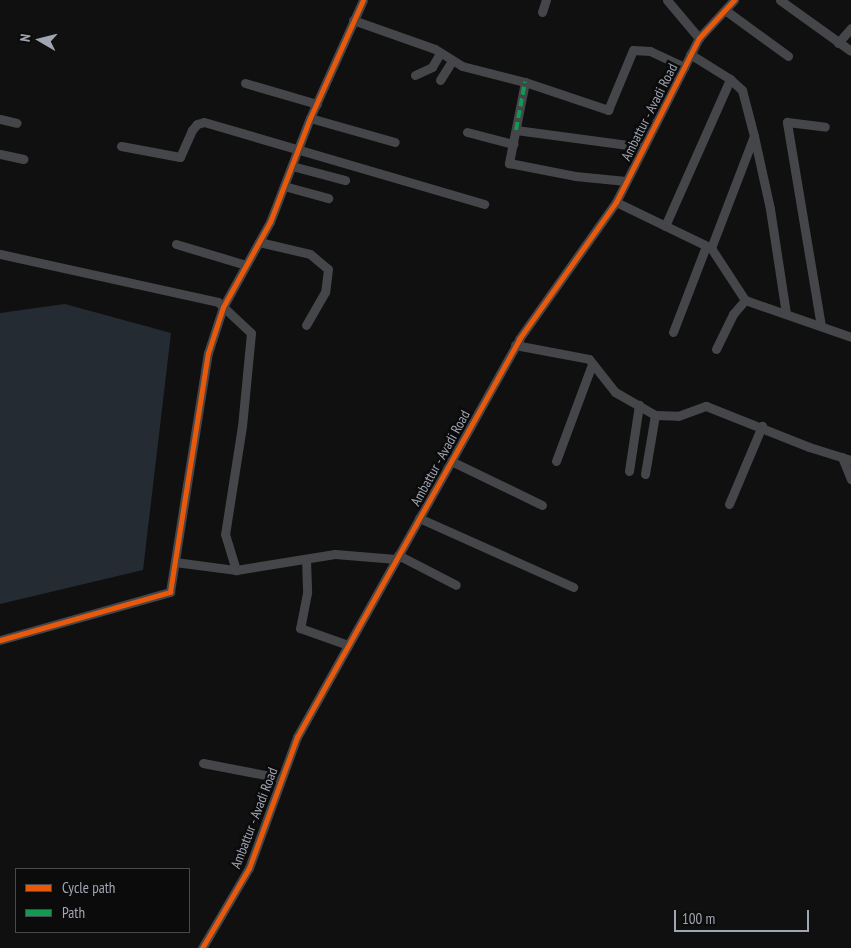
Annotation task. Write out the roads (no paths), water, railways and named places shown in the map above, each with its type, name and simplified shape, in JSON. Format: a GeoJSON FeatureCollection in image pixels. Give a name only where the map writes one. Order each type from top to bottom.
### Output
{"type":"FeatureCollection","features":[{"type":"Feature","properties":{"kind":"street"},"geometry":{"type":"LineString","coordinates":[[0,640],[170,592],[208,353],[223,307],[259,242],[284,186],[310,118],[363,0]]}},
{"type":"Feature","properties":{"kind":"street"},"geometry":{"type":"LineString","coordinates":[[542,12],[546,0]]}},
{"type":"Feature","properties":{"kind":"street"},"geometry":{"type":"LineString","coordinates":[[667,0],[699,38]]}},
{"type":"Feature","properties":{"kind":"street","name":"Ambattur - Avadi Road"},"geometry":{"type":"LineString","coordinates":[[202,948],[248,868],[296,737],[515,345],[616,202],[699,38],[734,0]]}},
{"type":"Feature","properties":{"kind":"street"},"geometry":{"type":"LineString","coordinates":[[780,0],[851,51]]}},
{"type":"Feature","properties":{"kind":"street"},"geometry":{"type":"LineString","coordinates":[[725,10],[788,56]]}},
{"type":"Feature","properties":{"kind":"street"},"geometry":{"type":"LineString","coordinates":[[354,20],[440,53],[452,61],[525,82],[608,110],[633,50],[650,51],[684,67]]}},
{"type":"Feature","properties":{"kind":"street"},"geometry":{"type":"LineString","coordinates":[[838,43],[851,28]]}},
{"type":"Feature","properties":{"kind":"street"},"geometry":{"type":"LineString","coordinates":[[416,75],[432,66],[440,53]]}},
{"type":"Feature","properties":{"kind":"street"},"geometry":{"type":"LineString","coordinates":[[690,54],[730,79],[742,90],[770,209],[786,314]]}},
{"type":"Feature","properties":{"kind":"street"},"geometry":{"type":"LineString","coordinates":[[440,80],[452,61]]}},
{"type":"Feature","properties":{"kind":"street"},"geometry":{"type":"LineString","coordinates":[[665,226],[730,79]]}},
{"type":"Feature","properties":{"kind":"street"},"geometry":{"type":"LineString","coordinates":[[525,82],[509,163],[574,176],[626,181]]}},
{"type":"Feature","properties":{"kind":"street"},"geometry":{"type":"LineString","coordinates":[[245,83],[317,104]]}},
{"type":"Feature","properties":{"kind":"street"},"geometry":{"type":"LineString","coordinates":[[310,118],[394,142]]}},
{"type":"Feature","properties":{"kind":"street"},"geometry":{"type":"LineString","coordinates":[[0,119],[17,123]]}},
{"type":"Feature","properties":{"kind":"street"},"geometry":{"type":"LineString","coordinates":[[121,146],[180,157],[192,130],[197,124],[204,122],[484,204]]}},
{"type":"Feature","properties":{"kind":"street"},"geometry":{"type":"LineString","coordinates":[[820,326],[787,122],[825,127]]}},
{"type":"Feature","properties":{"kind":"street"},"geometry":{"type":"LineString","coordinates":[[516,130],[643,147]]}},
{"type":"Feature","properties":{"kind":"street"},"geometry":{"type":"LineString","coordinates":[[467,132],[513,144]]}},
{"type":"Feature","properties":{"kind":"street"},"geometry":{"type":"LineString","coordinates":[[672,332],[754,136]]}},
{"type":"Feature","properties":{"kind":"street"},"geometry":{"type":"LineString","coordinates":[[0,154],[23,159]]}},
{"type":"Feature","properties":{"kind":"street"},"geometry":{"type":"LineString","coordinates":[[292,166],[346,180]]}},
{"type":"Feature","properties":{"kind":"street"},"geometry":{"type":"LineString","coordinates":[[284,186],[328,198]]}},
{"type":"Feature","properties":{"kind":"street"},"geometry":{"type":"LineString","coordinates":[[616,202],[708,247],[745,300],[851,337]]}},
{"type":"Feature","properties":{"kind":"street"},"geometry":{"type":"LineString","coordinates":[[259,242],[310,254],[328,269],[325,292],[306,325]]}},
{"type":"Feature","properties":{"kind":"street"},"geometry":{"type":"LineString","coordinates":[[176,244],[246,265]]}},
{"type":"Feature","properties":{"kind":"street"},"geometry":{"type":"LineString","coordinates":[[0,254],[218,302],[251,333],[242,426],[225,534],[236,570]]}},
{"type":"Feature","properties":{"kind":"street"},"geometry":{"type":"LineString","coordinates":[[716,349],[732,314],[745,300]]}},
{"type":"Feature","properties":{"kind":"street"},"geometry":{"type":"LineString","coordinates":[[515,345],[589,360],[615,392],[655,415],[678,416],[706,406],[762,426],[808,447],[847,459],[851,479]]}},
{"type":"Feature","properties":{"kind":"street"},"geometry":{"type":"LineString","coordinates":[[556,461],[592,364]]}},
{"type":"Feature","properties":{"kind":"street"},"geometry":{"type":"LineString","coordinates":[[629,471],[639,405]]}},
{"type":"Feature","properties":{"kind":"street"},"geometry":{"type":"LineString","coordinates":[[645,474],[655,415]]}},
{"type":"Feature","properties":{"kind":"street"},"geometry":{"type":"LineString","coordinates":[[729,504],[762,426]]}},
{"type":"Feature","properties":{"kind":"street"},"geometry":{"type":"LineString","coordinates":[[450,461],[542,505]]}},
{"type":"Feature","properties":{"kind":"street"},"geometry":{"type":"LineString","coordinates":[[419,518],[573,587]]}},
{"type":"Feature","properties":{"kind":"street"},"geometry":{"type":"LineString","coordinates":[[175,562],[236,570],[335,554],[397,557],[456,585]]}},
{"type":"Feature","properties":{"kind":"street"},"geometry":{"type":"LineString","coordinates":[[306,559],[307,593],[300,628],[348,645]]}},
{"type":"Feature","properties":{"kind":"street"},"geometry":{"type":"LineString","coordinates":[[203,763],[281,778]]}}]}
